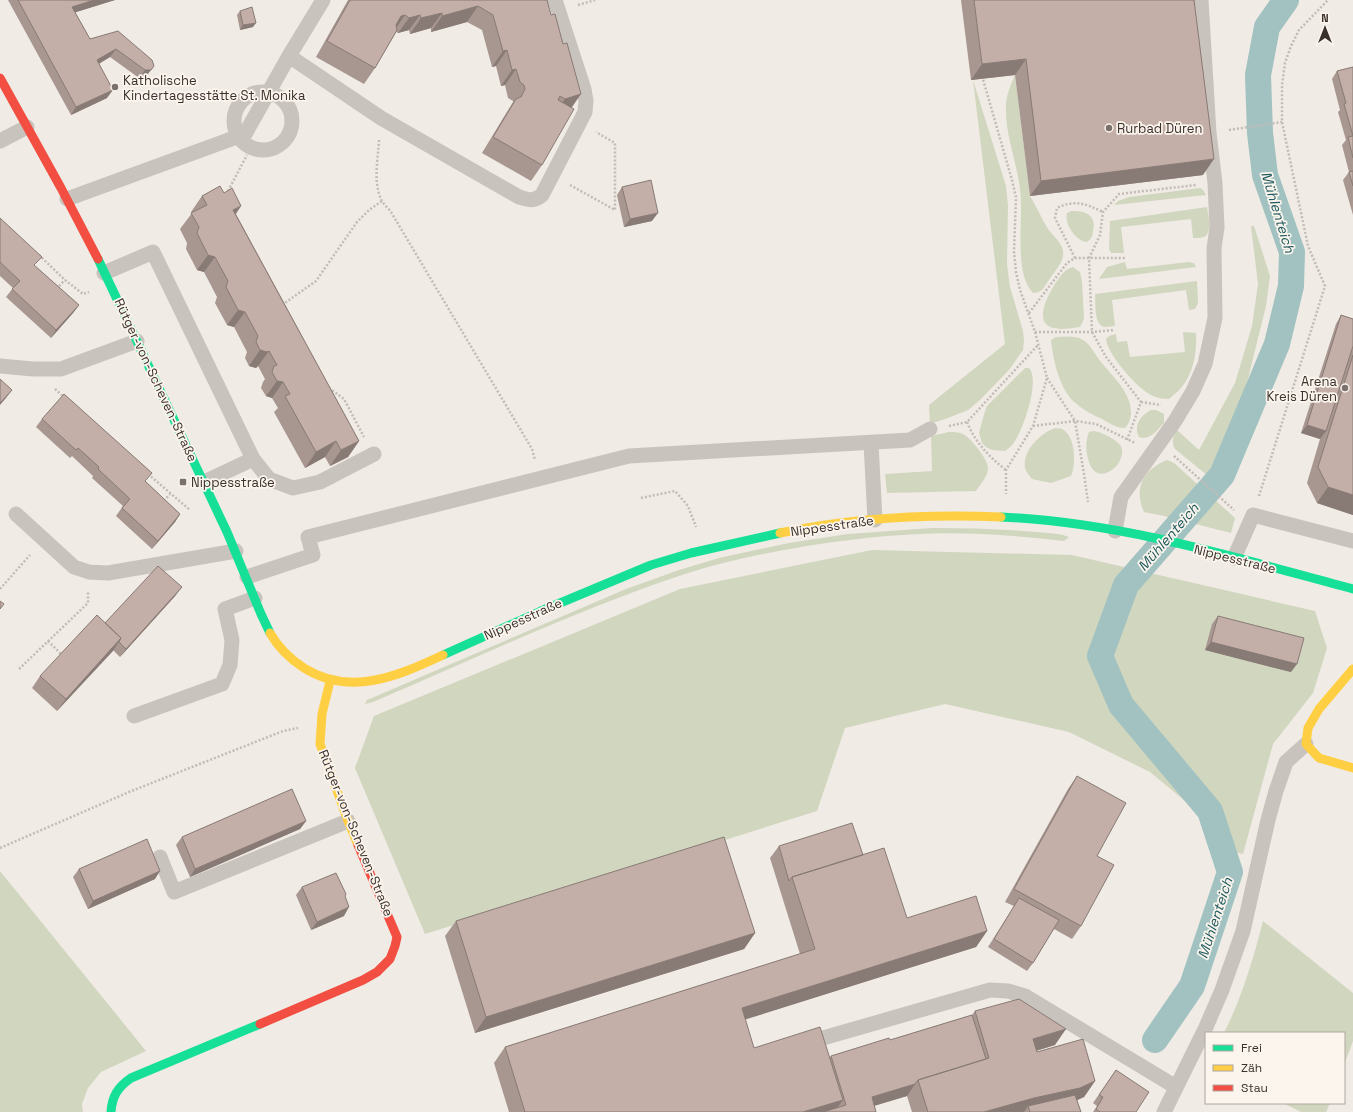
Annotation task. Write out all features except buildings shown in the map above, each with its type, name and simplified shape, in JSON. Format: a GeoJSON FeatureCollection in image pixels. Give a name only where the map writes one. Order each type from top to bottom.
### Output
{"type":"FeatureCollection","features":[{"type":"Feature","properties":{"kind":"street","name":"Rütger-von-Scheven-Straße"},"geometry":{"type":"LineString","coordinates":[[0,78],[67,199],[107,278],[236,551],[264,620],[281,649],[288,656],[305,670],[330,681],[320,722],[320,744],[348,821],[397,937],[395,952],[384,967],[363,980],[131,1078],[119,1086],[113,1096],[111,1112]]}},
{"type":"Feature","properties":{"kind":"street","name":"Nippesstraße"},"geometry":{"type":"LineString","coordinates":[[330,681],[352,684],[380,680],[403,672],[616,578],[676,557],[779,533],[831,524],[875,520],[958,517],[1006,518],[1084,526],[1149,538],[1234,558],[1353,589]]}},
{"type":"Feature","properties":{"kind":"street"},"geometry":{"type":"LineString","coordinates":[[1353,669],[1315,716],[1308,728],[1306,744],[1319,758],[1353,768]]}},
{"type":"Feature","properties":{"kind":"lane"},"geometry":{"type":"LineString","coordinates":[[67,199],[245,134],[289,56],[323,0]]}},
{"type":"Feature","properties":{"kind":"lane"},"geometry":{"type":"LineString","coordinates":[[289,56],[381,118],[519,197],[528,200],[537,199],[542,195],[586,112],[584,89],[555,0]]}},
{"type":"Feature","properties":{"kind":"lane"},"geometry":{"type":"LineString","coordinates":[[1115,531],[1121,497],[1175,422],[1193,392],[1205,364],[1215,318],[1214,248],[1217,228],[1215,183],[1209,133],[1201,0]]}},
{"type":"Feature","properties":{"kind":"lane"},"geometry":{"type":"LineString","coordinates":[[258,92],[269,92],[280,97],[288,105],[292,116],[292,127],[287,138],[279,146],[268,150],[256,150],[246,145],[238,137],[234,126],[234,115],[238,104],[247,96],[258,92]]}},
{"type":"Feature","properties":{"kind":"lane"},"geometry":{"type":"LineString","coordinates":[[0,141],[27,127]]}},
{"type":"Feature","properties":{"kind":"lane"},"geometry":{"type":"LineString","coordinates":[[107,278],[153,252],[253,459],[269,479],[293,488],[320,482],[374,454]]}},
{"type":"Feature","properties":{"kind":"lane"},"geometry":{"type":"LineString","coordinates":[[0,366],[33,369],[61,369],[137,341]]}},
{"type":"Feature","properties":{"kind":"lane"},"geometry":{"type":"LineString","coordinates":[[247,577],[313,555],[308,537],[630,456],[910,440],[930,429]]}},
{"type":"Feature","properties":{"kind":"lane"},"geometry":{"type":"LineString","coordinates":[[871,443],[875,520]]}},
{"type":"Feature","properties":{"kind":"lane"},"geometry":{"type":"LineString","coordinates":[[204,482],[253,459]]}},
{"type":"Feature","properties":{"kind":"lane"},"geometry":{"type":"LineString","coordinates":[[16,514],[74,567],[89,572],[108,573],[236,551]]}},
{"type":"Feature","properties":{"kind":"lane"},"geometry":{"type":"LineString","coordinates":[[1234,558],[1253,515],[1353,541]]}},
{"type":"Feature","properties":{"kind":"lane"},"geometry":{"type":"LineString","coordinates":[[134,716],[222,684],[230,665],[232,640],[226,609],[255,598]]}},
{"type":"Feature","properties":{"kind":"lane"},"geometry":{"type":"LineString","coordinates":[[1164,1112],[1222,990],[1243,931],[1268,820],[1286,762],[1306,744]]}},
{"type":"Feature","properties":{"kind":"lane"},"geometry":{"type":"LineString","coordinates":[[160,857],[174,892],[348,821]]}},
{"type":"Feature","properties":{"kind":"lane"},"geometry":{"type":"LineString","coordinates":[[816,1040],[990,990],[1008,991],[1025,996],[1176,1087]]}},
{"type":"Feature","properties":{"kind":"path"},"geometry":{"type":"LineString","coordinates":[[1253,515],[1325,286],[1308,246],[1282,122],[1282,85],[1285,63],[1299,30],[1328,0]]}},
{"type":"Feature","properties":{"kind":"path"},"geometry":{"type":"LineString","coordinates":[[982,74],[1016,197],[1014,252],[1020,290],[1035,332],[1046,378],[1075,422],[1088,498],[1084,526]]}},
{"type":"Feature","properties":{"kind":"path"},"geometry":{"type":"LineString","coordinates":[[381,118],[376,174],[377,189],[382,201],[391,212],[527,441]]}},
{"type":"Feature","properties":{"kind":"path"},"geometry":{"type":"LineString","coordinates":[[1244,127],[1282,122]]}},
{"type":"Feature","properties":{"kind":"path"},"geometry":{"type":"LineString","coordinates":[[552,176],[615,210],[615,143],[580,123]]}},
{"type":"Feature","properties":{"kind":"path"},"geometry":{"type":"LineString","coordinates":[[227,194],[251,147]]}},
{"type":"Feature","properties":{"kind":"path"},"geometry":{"type":"LineString","coordinates":[[1128,440],[1141,402],[1106,357],[1092,332],[1090,258],[1100,235],[1103,212],[1119,194],[1215,183]]}},
{"type":"Feature","properties":{"kind":"path"},"geometry":{"type":"LineString","coordinates":[[278,308],[316,281],[357,222],[382,201]]}},
{"type":"Feature","properties":{"kind":"path"},"geometry":{"type":"LineString","coordinates":[[1075,258],[1055,218],[1057,208],[1067,203],[1088,205],[1103,212]]}},
{"type":"Feature","properties":{"kind":"path"},"geometry":{"type":"LineString","coordinates":[[38,255],[65,280],[83,294],[107,278]]}},
{"type":"Feature","properties":{"kind":"path"},"geometry":{"type":"LineString","coordinates":[[1029,314],[1067,262],[1075,258],[1125,258]]}},
{"type":"Feature","properties":{"kind":"path"},"geometry":{"type":"LineString","coordinates":[[59,286],[65,280]]}},
{"type":"Feature","properties":{"kind":"path"},"geometry":{"type":"LineString","coordinates":[[1035,332],[1092,332],[1116,330]]}},
{"type":"Feature","properties":{"kind":"path"},"geometry":{"type":"LineString","coordinates":[[1006,470],[993,460],[981,447],[971,432],[967,422],[1038,345]]}},
{"type":"Feature","properties":{"kind":"path"},"geometry":{"type":"LineString","coordinates":[[33,369],[67,400]]}},
{"type":"Feature","properties":{"kind":"path"},"geometry":{"type":"LineString","coordinates":[[1006,518],[1006,470],[1034,426],[1046,378]]}},
{"type":"Feature","properties":{"kind":"path"},"geometry":{"type":"LineString","coordinates":[[328,388],[344,399],[374,454]]}},
{"type":"Feature","properties":{"kind":"path"},"geometry":{"type":"LineString","coordinates":[[1034,426],[1075,422],[1096,424],[1128,440],[1155,449]]}},
{"type":"Feature","properties":{"kind":"path"},"geometry":{"type":"LineString","coordinates":[[1189,469],[1235,511]]}},
{"type":"Feature","properties":{"kind":"path"},"geometry":{"type":"LineString","coordinates":[[147,473],[189,510],[212,499]]}},
{"type":"Feature","properties":{"kind":"path"},"geometry":{"type":"LineString","coordinates":[[642,498],[674,491],[688,506],[705,550]]}},
{"type":"Feature","properties":{"kind":"path"},"geometry":{"type":"LineString","coordinates":[[164,501],[170,494]]}},
{"type":"Feature","properties":{"kind":"path"},"geometry":{"type":"LineString","coordinates":[[0,589],[44,539]]}},
{"type":"Feature","properties":{"kind":"path"},"geometry":{"type":"LineString","coordinates":[[19,669],[88,603],[89,572]]}},
{"type":"Feature","properties":{"kind":"path"},"geometry":{"type":"LineString","coordinates":[[48,641],[61,654]]}},
{"type":"Feature","properties":{"kind":"path"},"geometry":{"type":"LineString","coordinates":[[0,848],[129,792],[283,731],[320,722]]}},
{"type":"Feature","properties":{"kind":"green space"},"geometry":{"type":"Polygon","coordinates":[[[1015,75],[1030,196],[1048,229],[1061,245],[1063,252],[1061,262],[1042,289],[1036,293],[1033,293],[1027,284],[1023,272],[1020,244],[1020,189],[1006,121],[1007,97],[1015,75]]]}},
{"type":"Feature","properties":{"kind":"green space"},"geometry":{"type":"Polygon","coordinates":[[[973,80],[1006,186],[1008,206],[1007,264],[1010,287],[1023,331],[1023,350],[1009,370],[980,400],[968,410],[930,424],[929,405],[1005,344],[973,80]]]}},
{"type":"Feature","properties":{"kind":"green space"},"geometry":{"type":"Polygon","coordinates":[[[1200,188],[1206,195],[1114,205],[1118,201],[1129,197],[1200,188]]]}},
{"type":"Feature","properties":{"kind":"green space"},"geometry":{"type":"Polygon","coordinates":[[[1207,207],[1209,227],[1207,235],[1204,237],[1193,238],[1191,219],[1121,227],[1124,253],[1111,253],[1109,249],[1110,221],[1207,207]]]}},
{"type":"Feature","properties":{"kind":"green space"},"geometry":{"type":"Polygon","coordinates":[[[1071,211],[1081,211],[1091,217],[1094,226],[1093,234],[1091,239],[1087,242],[1079,239],[1069,227],[1067,222],[1067,213],[1071,211]]]}},
{"type":"Feature","properties":{"kind":"green space"},"geometry":{"type":"Polygon","coordinates":[[[1251,226],[1254,226],[1270,276],[1266,306],[1240,411],[1224,458],[1208,476],[1175,449],[1173,439],[1177,430],[1199,450],[1235,383],[1252,326],[1258,284],[1251,226]]]}},
{"type":"Feature","properties":{"kind":"green space"},"geometry":{"type":"Polygon","coordinates":[[[1125,262],[1127,269],[1189,262],[1194,263],[1196,267],[1099,279],[1107,267],[1125,262]]]}},
{"type":"Feature","properties":{"kind":"green space"},"geometry":{"type":"Polygon","coordinates":[[[1073,267],[1080,272],[1082,281],[1084,319],[1080,327],[1062,329],[1053,328],[1046,324],[1043,319],[1045,305],[1052,289],[1061,275],[1073,267]]]}},
{"type":"Feature","properties":{"kind":"green space"},"geometry":{"type":"Polygon","coordinates":[[[1197,281],[1198,303],[1195,309],[1189,310],[1186,290],[1112,300],[1115,326],[1105,327],[1101,325],[1097,318],[1095,294],[1197,281]]]}},
{"type":"Feature","properties":{"kind":"green space"},"geometry":{"type":"Polygon","coordinates":[[[1183,332],[1196,333],[1194,362],[1185,382],[1169,399],[1153,396],[1138,385],[1117,362],[1108,346],[1106,339],[1109,336],[1116,334],[1117,342],[1127,341],[1130,357],[1185,352],[1183,332]]]}},
{"type":"Feature","properties":{"kind":"green space"},"geometry":{"type":"Polygon","coordinates":[[[1056,337],[1077,337],[1086,342],[1121,386],[1128,399],[1131,414],[1125,428],[1113,425],[1083,409],[1068,395],[1060,380],[1053,356],[1051,340],[1056,337]]]}},
{"type":"Feature","properties":{"kind":"green space"},"geometry":{"type":"Polygon","coordinates":[[[1025,368],[1029,368],[1032,374],[1033,384],[1029,407],[1021,430],[1011,446],[1005,451],[992,450],[982,443],[979,433],[987,406],[1025,368]]]}},
{"type":"Feature","properties":{"kind":"green space"},"geometry":{"type":"Polygon","coordinates":[[[1151,410],[1156,410],[1164,414],[1164,423],[1150,436],[1143,438],[1139,437],[1137,429],[1139,421],[1151,410]]]}},
{"type":"Feature","properties":{"kind":"green space"},"geometry":{"type":"Polygon","coordinates":[[[1056,428],[1062,429],[1067,433],[1072,444],[1074,451],[1074,465],[1071,476],[1051,483],[1032,479],[1025,468],[1026,455],[1039,438],[1050,430],[1056,428]]]}},
{"type":"Feature","properties":{"kind":"green space"},"geometry":{"type":"Polygon","coordinates":[[[1093,431],[1113,439],[1122,448],[1119,463],[1115,468],[1103,474],[1098,473],[1093,469],[1088,459],[1086,447],[1087,440],[1089,432],[1093,431]]]}},
{"type":"Feature","properties":{"kind":"green space"},"geometry":{"type":"Polygon","coordinates":[[[956,432],[966,436],[983,456],[988,465],[985,478],[976,491],[887,493],[885,474],[932,471],[931,436],[956,432]]]}},
{"type":"Feature","properties":{"kind":"green space"},"geometry":{"type":"Polygon","coordinates":[[[1167,460],[1174,463],[1235,518],[1231,533],[1144,512],[1140,495],[1140,487],[1143,480],[1152,469],[1167,460]]]}},
{"type":"Feature","properties":{"kind":"green space"},"geometry":{"type":"Polygon","coordinates":[[[932,528],[1010,530],[1053,533],[1069,537],[1064,541],[957,533],[885,536],[777,551],[711,566],[645,588],[567,618],[373,702],[365,704],[367,700],[626,589],[679,570],[719,558],[789,543],[848,534],[932,528]]]}},
{"type":"Feature","properties":{"kind":"green space"},"geometry":{"type":"Polygon","coordinates":[[[872,550],[1072,555],[1315,611],[1327,648],[1313,693],[1273,744],[1243,854],[1224,850],[1209,821],[1150,772],[1069,732],[945,704],[845,728],[817,811],[425,934],[355,768],[374,716],[680,589],[872,550]]]}},
{"type":"Feature","properties":{"kind":"green space"},"geometry":{"type":"Polygon","coordinates":[[[0,871],[146,1051],[101,1072],[88,1088],[82,1104],[83,1112],[0,1112],[0,871]]]}},
{"type":"Feature","properties":{"kind":"green space"},"geometry":{"type":"Polygon","coordinates":[[[1263,921],[1353,993],[1353,1041],[1345,1062],[1345,1032],[1224,1032],[1236,1006],[1263,921]]]}},
{"type":"Feature","properties":{"kind":"green space"},"geometry":{"type":"Polygon","coordinates":[[[1285,1104],[1330,1104],[1326,1112],[1301,1112],[1285,1104]]]}},
{"type":"Feature","properties":{"kind":"waterway","name":"Mühlenteich"},"geometry":{"type":"LineString","coordinates":[[1155,1040],[1192,986],[1230,872],[1210,811],[1121,705],[1100,656],[1126,585],[1222,475],[1277,344],[1291,286],[1292,252],[1265,175],[1260,133],[1258,75],[1267,27],[1286,0]]}},
{"type":"Feature","properties":{"kind":"traffic: fast"},"geometry":{"type":"LineString","coordinates":[[98,259],[227,532],[270,633]]}},
{"type":"Feature","properties":{"kind":"traffic: fast"},"geometry":{"type":"LineString","coordinates":[[1001,517],[1046,520],[1135,534],[1222,554],[1353,589]]}},
{"type":"Feature","properties":{"kind":"traffic: fast"},"geometry":{"type":"LineString","coordinates":[[443,655],[541,611],[651,565],[691,553],[780,533]]}},
{"type":"Feature","properties":{"kind":"traffic: fast"},"geometry":{"type":"LineString","coordinates":[[111,1112],[116,1092],[131,1078],[260,1024]]}},
{"type":"Feature","properties":{"kind":"traffic: slow"},"geometry":{"type":"LineString","coordinates":[[780,533],[834,524],[890,518],[945,516],[1001,517]]}},
{"type":"Feature","properties":{"kind":"traffic: slow"},"geometry":{"type":"LineString","coordinates":[[270,633],[289,657],[304,668],[321,677],[339,681],[356,682],[391,676],[443,655]]}},
{"type":"Feature","properties":{"kind":"traffic: slow"},"geometry":{"type":"LineString","coordinates":[[1353,669],[1319,709],[1308,728],[1306,744],[1319,758],[1353,768]]}},
{"type":"Feature","properties":{"kind":"traffic: slow"},"geometry":{"type":"LineString","coordinates":[[330,681],[322,714],[320,744],[358,845]]}},
{"type":"Feature","properties":{"kind":"traffic: jam"},"geometry":{"type":"LineString","coordinates":[[0,78],[61,188],[98,259]]}},
{"type":"Feature","properties":{"kind":"traffic: jam"},"geometry":{"type":"LineString","coordinates":[[260,1024],[363,980],[377,972],[390,959],[397,937],[358,845]]}},
{"type":"Feature","properties":{"kind":"place","name":"Katholische Kindertagesstätte St. Monika"},"geometry":{"type":"Point","coordinates":[115,87]}},
{"type":"Feature","properties":{"kind":"place","name":"Rurbad Düren"},"geometry":{"type":"Point","coordinates":[1109,128]}},
{"type":"Feature","properties":{"kind":"place","name":"Arena Kreis Düren"},"geometry":{"type":"Point","coordinates":[1345,388]}},
{"type":"Feature","properties":{"kind":"place","name":"Nippesstraße"},"geometry":{"type":"Point","coordinates":[183,482]}}]}
